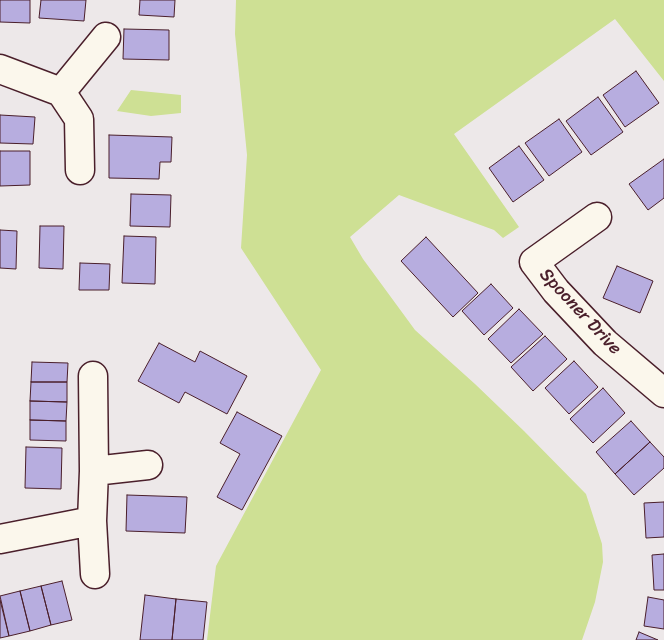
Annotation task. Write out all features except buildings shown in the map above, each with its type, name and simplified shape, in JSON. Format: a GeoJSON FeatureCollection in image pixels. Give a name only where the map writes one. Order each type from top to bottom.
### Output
{"type":"FeatureCollection","features":[{"type":"Feature","properties":{"kind":"street"},"geometry":{"type":"LineString","coordinates":[[61,92],[106,37]]}},
{"type":"Feature","properties":{"kind":"street"},"geometry":{"type":"LineString","coordinates":[[0,68],[61,92],[79,119],[80,170]]}},
{"type":"Feature","properties":{"kind":"street","name":"Spooner Drive"},"geometry":{"type":"LineString","coordinates":[[597,217],[534,262],[556,291],[604,342],[664,393]]}},
{"type":"Feature","properties":{"kind":"street"},"geometry":{"type":"LineString","coordinates":[[93,376],[94,471],[92,521],[95,574]]}},
{"type":"Feature","properties":{"kind":"street"},"geometry":{"type":"LineString","coordinates":[[94,471],[148,465]]}},
{"type":"Feature","properties":{"kind":"street"},"geometry":{"type":"LineString","coordinates":[[0,539],[92,521]]}},
{"type":"Feature","properties":{"kind":"green space"},"geometry":{"type":"Polygon","coordinates":[[[236,0],[664,0],[664,81],[615,19],[454,134],[519,227],[503,238],[494,230],[399,195],[350,237],[363,259],[415,330],[475,384],[586,494],[602,544],[603,562],[595,602],[582,640],[207,640],[216,566],[321,370],[241,248],[247,155],[235,34],[236,0]]]}},
{"type":"Feature","properties":{"kind":"green space"},"geometry":{"type":"Polygon","coordinates":[[[131,90],[181,95],[181,113],[151,116],[117,111],[131,90]]]}}]}
